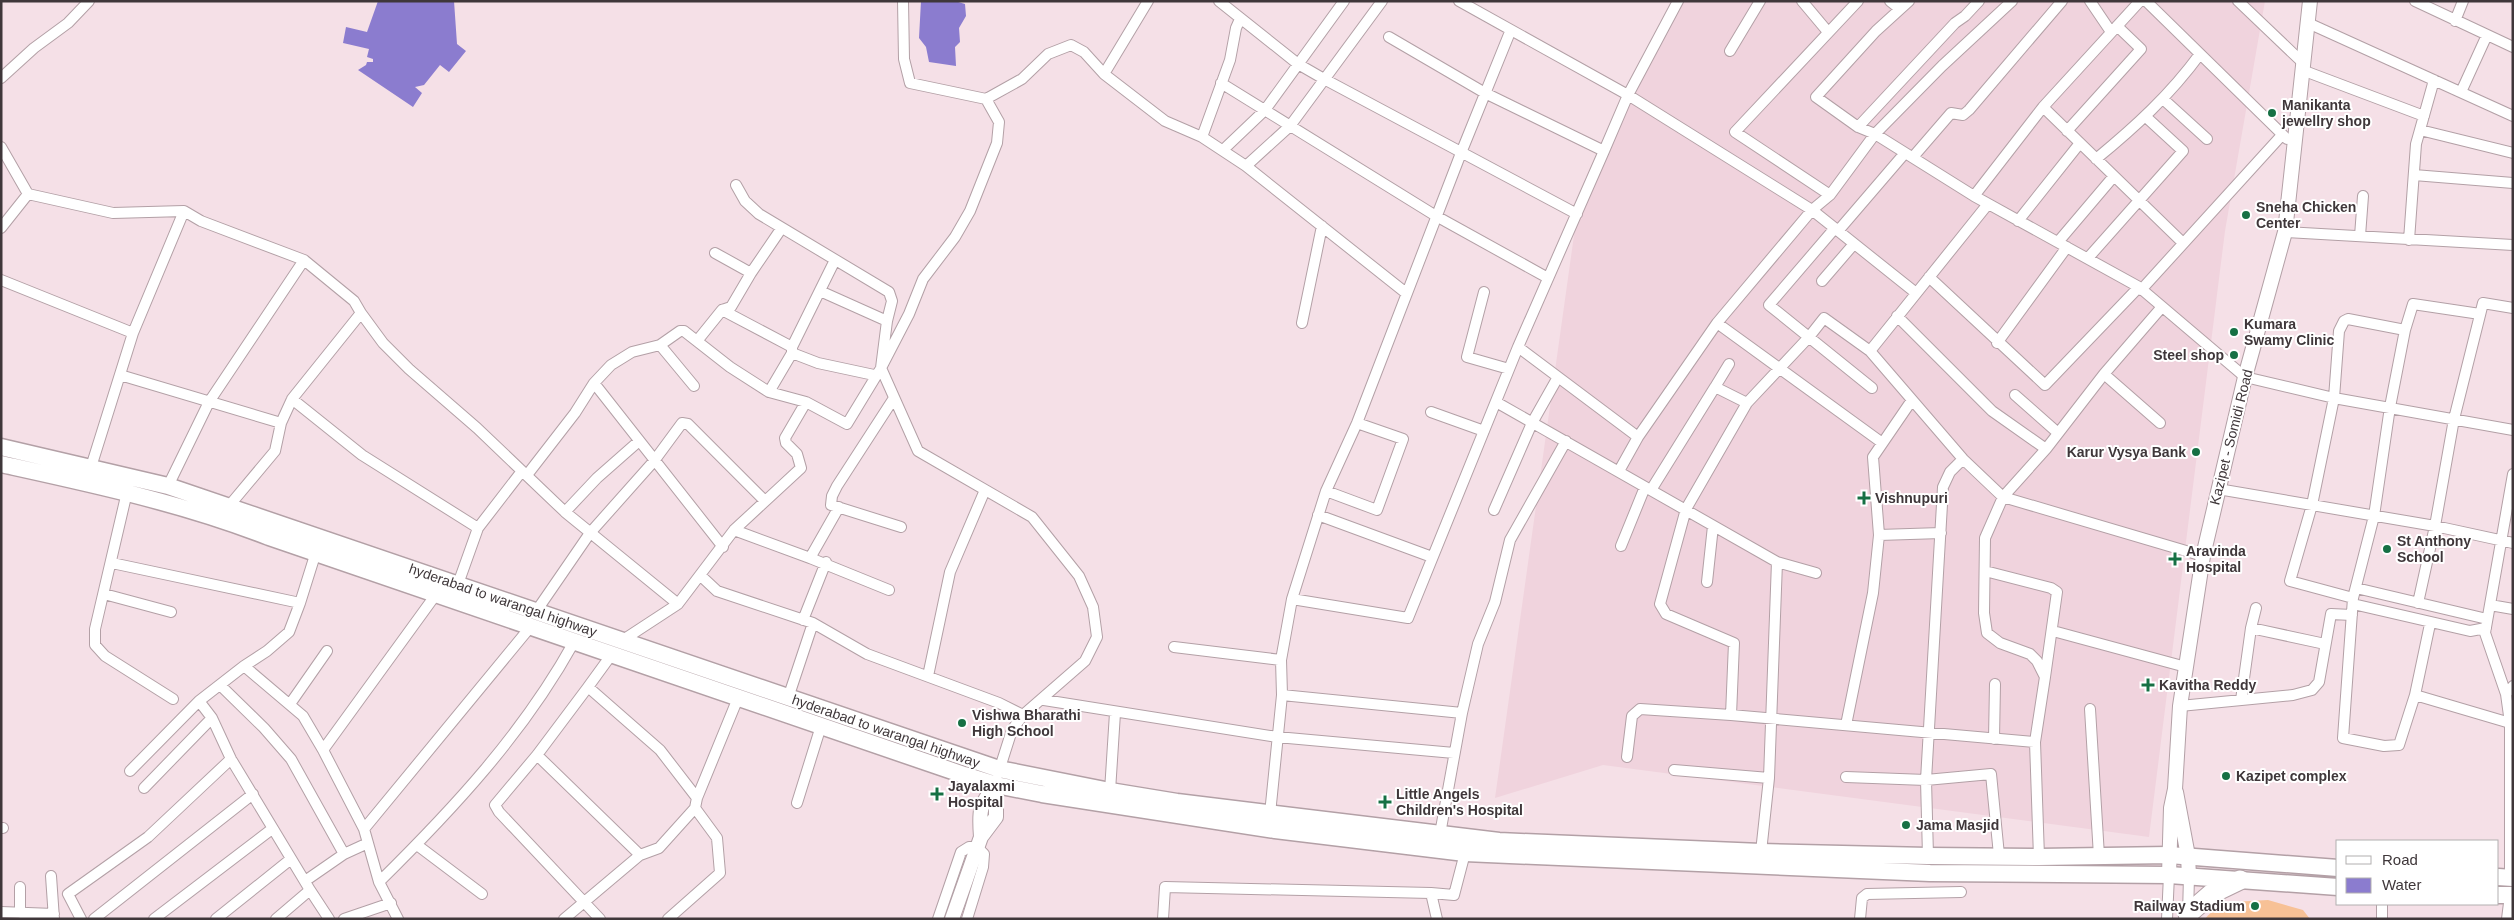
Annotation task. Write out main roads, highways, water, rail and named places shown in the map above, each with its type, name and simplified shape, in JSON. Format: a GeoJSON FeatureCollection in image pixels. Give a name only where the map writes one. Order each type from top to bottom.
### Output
{"type":"FeatureCollection","features":[{"type":"Feature","properties":{"kind":"highway"},"geometry":{"type":"LineString","coordinates":[[2188,916],[2211,894],[2240,880]]}},
{"type":"Feature","properties":{"kind":"main road","name":"hyderabad to warangal highway"},"geometry":{"type":"LineString","coordinates":[[1,447],[168,486],[458,584],[533,619],[623,640],[999,769],[1110,791],[1270,814],[1499,841],[1761,852],[1928,856],[2169,855],[2336,868]]}},
{"type":"Feature","properties":{"kind":"main road"},"geometry":{"type":"LineString","coordinates":[[1,464],[127,492],[223,519],[437,593],[533,619],[574,642],[996,785],[1275,830],[1466,853],[1930,873],[2100,872],[2189,876],[2336,887]]}},
{"type":"Feature","properties":{"kind":"water"},"geometry":{"type":"Polygon","coordinates":[[[378,1],[454,1],[457,44],[466,51],[449,72],[440,65],[424,85],[415,87],[422,93],[413,107],[358,70],[366,65],[367,62],[373,62],[373,59],[367,57],[369,49],[343,43],[346,27],[367,32],[378,1]]]}},
{"type":"Feature","properties":{"kind":"water"},"geometry":{"type":"Polygon","coordinates":[[[921,1],[955,1],[965,4],[966,16],[959,28],[960,42],[955,47],[956,66],[929,62],[926,47],[919,38],[921,1]]]}},
{"type":"Feature","properties":{"kind":"place","name":"Manikanta jewellry shop"},"geometry":{"type":"Point","coordinates":[2272,113]}},
{"type":"Feature","properties":{"kind":"place","name":"Sneha Chicken Center"},"geometry":{"type":"Point","coordinates":[2246,215]}},
{"type":"Feature","properties":{"kind":"place","name":"Kumara Swamy Clinic"},"geometry":{"type":"Point","coordinates":[2234,332]}},
{"type":"Feature","properties":{"kind":"place","name":"Steel shop"},"geometry":{"type":"Point","coordinates":[2234,355]}},
{"type":"Feature","properties":{"kind":"place","name":"Karur Vysya Bank"},"geometry":{"type":"Point","coordinates":[2196,452]}},
{"type":"Feature","properties":{"kind":"place","name":"Vishnupuri"},"geometry":{"type":"Point","coordinates":[1864,498]}},
{"type":"Feature","properties":{"kind":"place","name":"St Anthony School"},"geometry":{"type":"Point","coordinates":[2387,549]}},
{"type":"Feature","properties":{"kind":"place","name":"Aravinda Hospital"},"geometry":{"type":"Point","coordinates":[2175,559]}},
{"type":"Feature","properties":{"kind":"place","name":"Kavitha Reddy"},"geometry":{"type":"Point","coordinates":[2148,685]}},
{"type":"Feature","properties":{"kind":"place","name":"Vishwa Bharathi High School"},"geometry":{"type":"Point","coordinates":[962,723]}},
{"type":"Feature","properties":{"kind":"place","name":"Kazipet complex"},"geometry":{"type":"Point","coordinates":[2226,776]}},
{"type":"Feature","properties":{"kind":"place","name":"Jayalaxmi Hospital"},"geometry":{"type":"Point","coordinates":[937,794]}},
{"type":"Feature","properties":{"kind":"place","name":"Little Angels Children's Hospital"},"geometry":{"type":"Point","coordinates":[1385,802]}},
{"type":"Feature","properties":{"kind":"place","name":"Jama Masjid"},"geometry":{"type":"Point","coordinates":[1906,825]}},
{"type":"Feature","properties":{"kind":"place","name":"Railway Stadium"},"geometry":{"type":"Point","coordinates":[2255,906]}}]}
